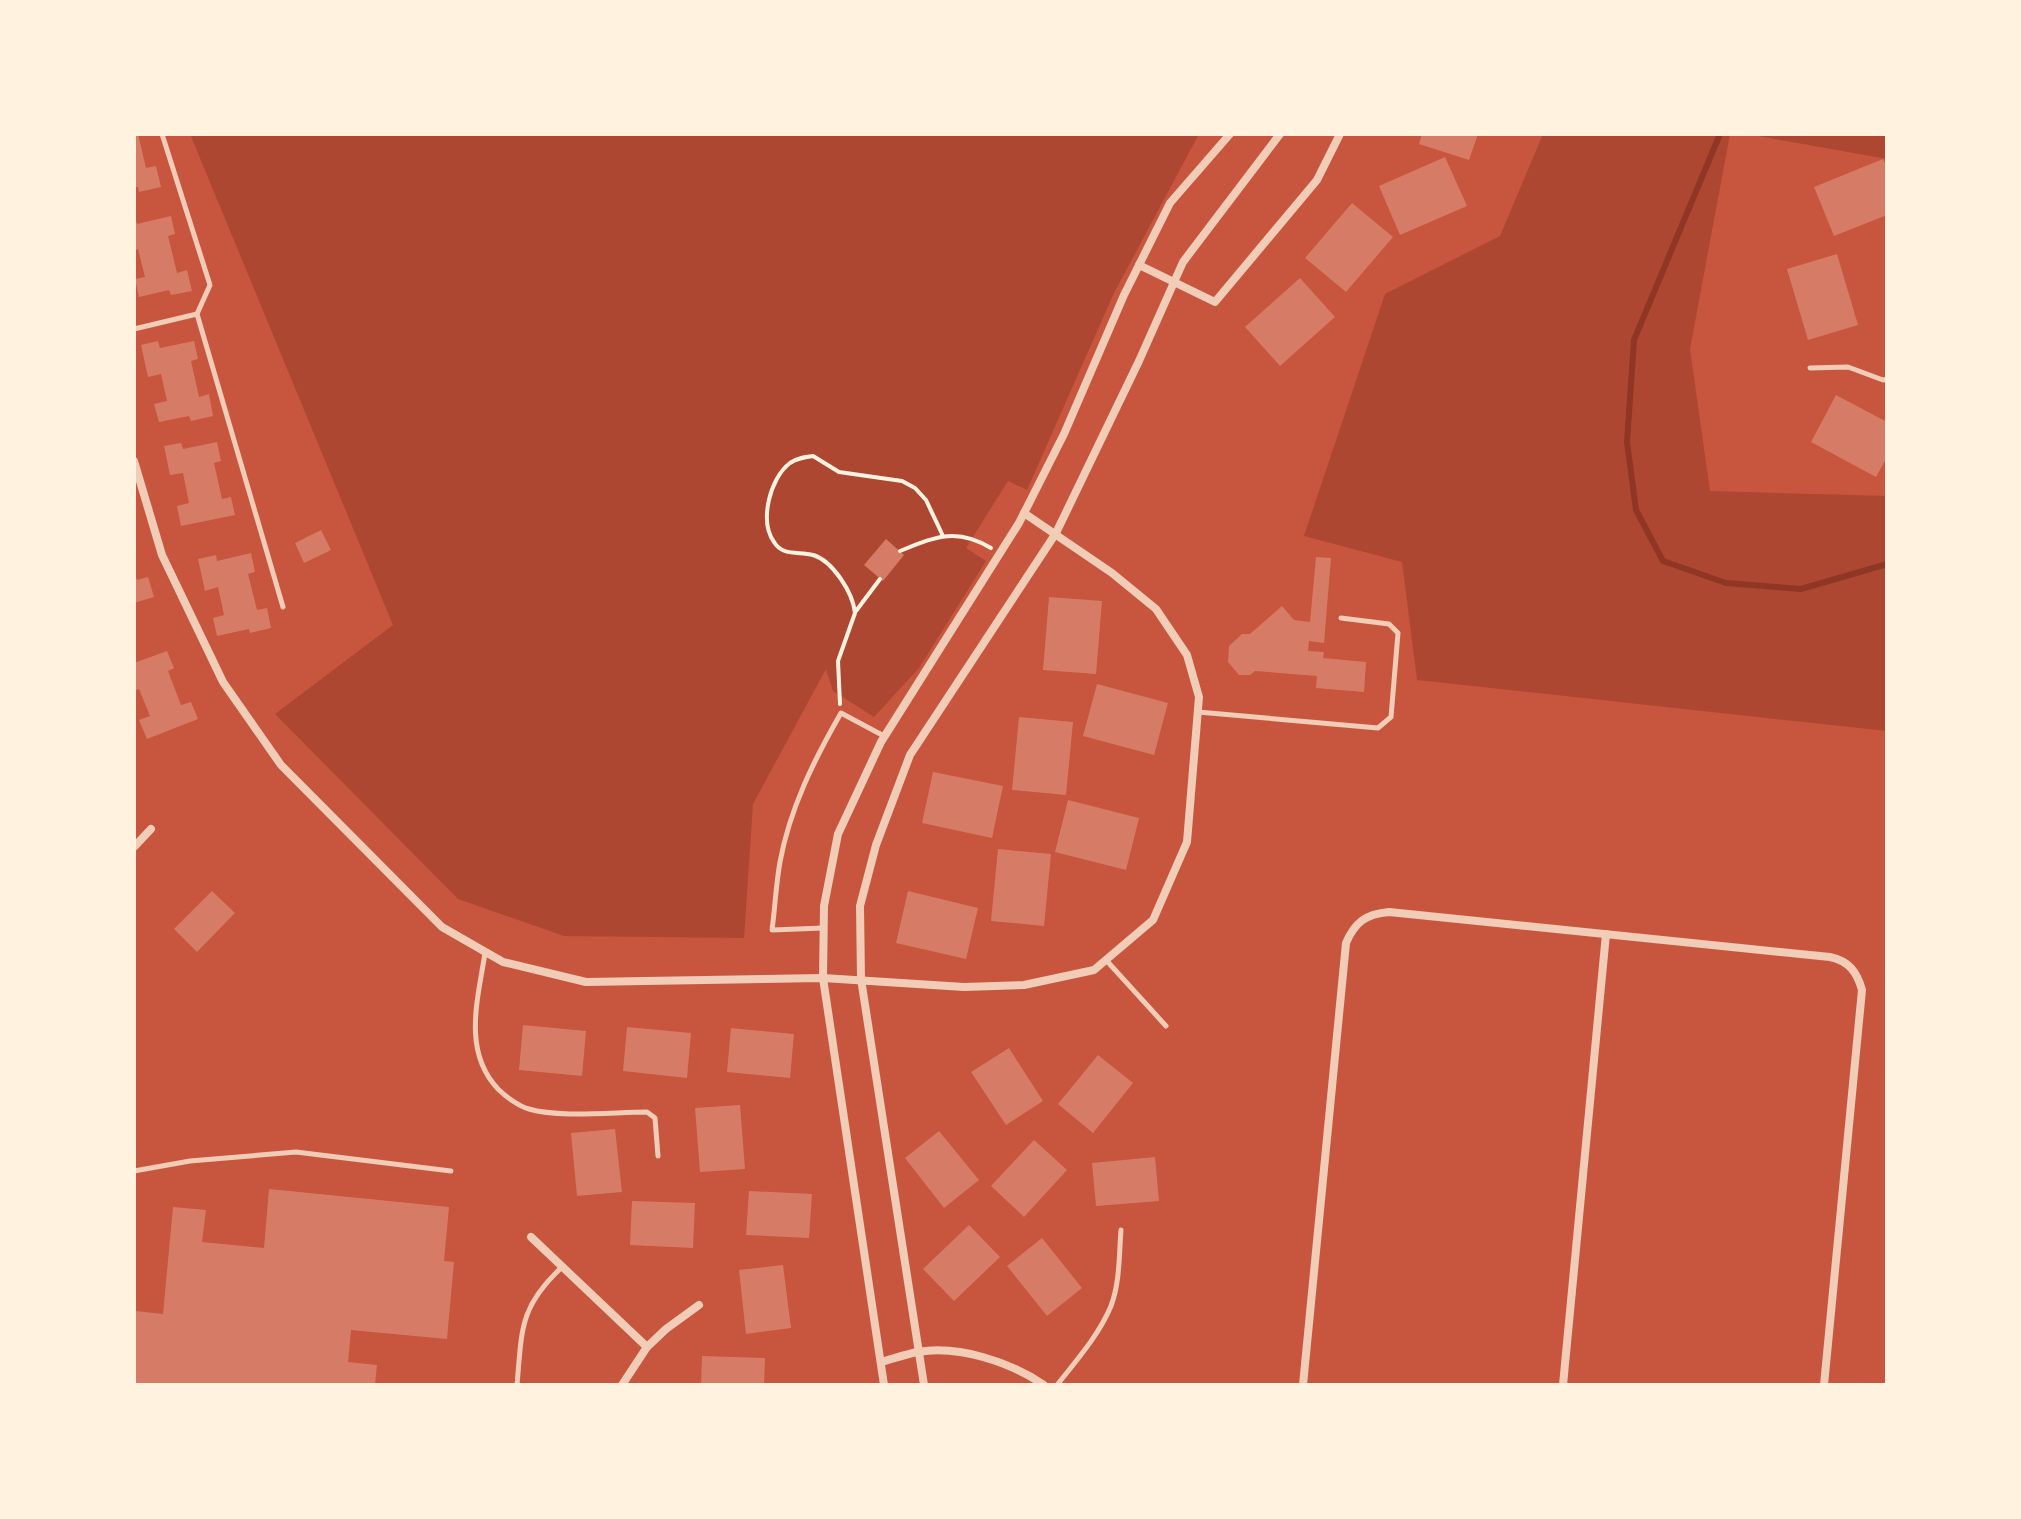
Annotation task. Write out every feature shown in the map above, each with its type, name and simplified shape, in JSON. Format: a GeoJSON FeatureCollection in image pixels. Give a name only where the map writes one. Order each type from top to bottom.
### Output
{"type":"FeatureCollection","features":[{"type":"Feature","properties":{"kind":"street"},"geometry":{"type":"LineString","coordinates":[[884,1385],[823,978],[824,906],[838,834],[884,736],[1024,513],[1064,434],[1170,203],[1230,134]]}},
{"type":"Feature","properties":{"kind":"street"},"geometry":{"type":"LineString","coordinates":[[924,1385],[861,979],[860,906],[876,845],[910,755],[1056,533],[1183,262],[1280,134]]}},
{"type":"Feature","properties":{"kind":"street"},"geometry":{"type":"LineString","coordinates":[[1139,265],[1215,302],[1317,180],[1340,134]]}},
{"type":"Feature","properties":{"kind":"street"},"geometry":{"type":"LineString","coordinates":[[134,461],[162,555],[202,640],[223,682],[281,765],[442,927],[503,962],[586,982],[823,978],[964,987],[1024,985],[1094,970],[1153,920],[1187,842],[1199,697],[1187,655],[1156,609],[1112,573],[1024,513]]}},
{"type":"Feature","properties":{"kind":"street"},"geometry":{"type":"LineString","coordinates":[[134,847],[151,829]]}},
{"type":"Feature","properties":{"kind":"street"},"geometry":{"type":"LineString","coordinates":[[1303,1385],[1346,943],[1352,929],[1361,920],[1375,913],[1389,912],[1830,957],[1850,966],[1862,990],[1824,1385]]}},
{"type":"Feature","properties":{"kind":"street"},"geometry":{"type":"LineString","coordinates":[[1563,1385],[1606,934]]}},
{"type":"Feature","properties":{"kind":"street"},"geometry":{"type":"LineString","coordinates":[[531,1237],[647,1347]]}},
{"type":"Feature","properties":{"kind":"street"},"geometry":{"type":"LineString","coordinates":[[622,1385],[647,1347],[699,1305]]}},
{"type":"Feature","properties":{"kind":"street"},"geometry":{"type":"LineString","coordinates":[[881,1362],[919,1352],[953,1350],[997,1363],[1044,1385]]}},
{"type":"Feature","properties":{"kind":"lane"},"geometry":{"type":"LineString","coordinates":[[162,134],[210,285],[197,314],[283,607]]}},
{"type":"Feature","properties":{"kind":"lane"},"geometry":{"type":"LineString","coordinates":[[134,329],[197,314]]}},
{"type":"Feature","properties":{"kind":"lane"},"geometry":{"type":"LineString","coordinates":[[1810,368],[1848,367],[1887,379]]}},
{"type":"Feature","properties":{"kind":"lane"},"geometry":{"type":"LineString","coordinates":[[1198,712],[1378,728],[1391,717],[1398,633],[1389,624],[1341,618]]}},
{"type":"Feature","properties":{"kind":"lane"},"geometry":{"type":"LineString","coordinates":[[823,928],[772,930],[780,862],[797,802],[819,751],[841,713],[884,736]]}},
{"type":"Feature","properties":{"kind":"lane"},"geometry":{"type":"LineString","coordinates":[[486,952],[475,1030],[478,1054],[487,1077],[504,1095],[527,1109],[647,1112],[655,1118],[658,1156]]}},
{"type":"Feature","properties":{"kind":"lane"},"geometry":{"type":"LineString","coordinates":[[1105,960],[1166,1026]]}},
{"type":"Feature","properties":{"kind":"lane"},"geometry":{"type":"LineString","coordinates":[[134,1171],[190,1161],[296,1152],[451,1171]]}},
{"type":"Feature","properties":{"kind":"lane"},"geometry":{"type":"LineString","coordinates":[[1057,1385],[1110,1308],[1117,1281],[1121,1230]]}},
{"type":"Feature","properties":{"kind":"lane"},"geometry":{"type":"LineString","coordinates":[[517,1385],[521,1326],[544,1284],[562,1267]]}},
{"type":"Feature","properties":{"kind":"path"},"geometry":{"type":"LineString","coordinates":[[855,613],[841,581],[824,561],[813,555],[784,551],[775,545],[770,534],[768,520],[776,479],[793,460],[813,456],[839,472],[902,481],[915,488],[926,500],[943,536]]}},
{"type":"Feature","properties":{"kind":"path"},"geometry":{"type":"LineString","coordinates":[[900,551],[943,536],[973,537],[1000,553]]}},
{"type":"Feature","properties":{"kind":"path"},"geometry":{"type":"LineString","coordinates":[[841,713],[838,661],[841,645],[860,603],[880,579]]}},
{"type":"Feature","properties":{"kind":"shaded area"},"geometry":{"type":"Polygon","coordinates":[[[190,134],[1199,134],[1114,293],[1027,490],[1008,481],[966,548],[986,561],[919,668],[874,717],[833,691],[826,669],[753,804],[744,938],[564,936],[458,899],[275,714],[393,625],[190,134]]]}},
{"type":"Feature","properties":{"kind":"shaded area"},"geometry":{"type":"Polygon","coordinates":[[[1543,134],[1730,134],[1690,349],[1710,491],[1887,496],[1887,731],[1417,680],[1402,562],[1304,536],[1385,294],[1500,236],[1543,134]]]}},
{"type":"Feature","properties":{"kind":"shaded area"},"geometry":{"type":"Polygon","coordinates":[[[1747,134],[1887,134],[1887,159],[1747,134]]]}},
{"type":"Feature","properties":{"kind":"building"},"geometry":{"type":"Polygon","coordinates":[[[134,134],[138,134],[146,168],[156,166],[161,187],[139,192],[138,187],[134,187],[134,134]]]}},
{"type":"Feature","properties":{"kind":"building"},"geometry":{"type":"Polygon","coordinates":[[[1422,134],[1478,134],[1469,160],[1419,144],[1422,134]]]}},
{"type":"Feature","properties":{"kind":"building"},"geometry":{"type":"Polygon","coordinates":[[[1445,157],[1467,206],[1400,235],[1379,186],[1445,157]]]}},
{"type":"Feature","properties":{"kind":"building"},"geometry":{"type":"Polygon","coordinates":[[[1883,159],[1887,168],[1887,215],[1834,236],[1814,187],[1883,159]]]}},
{"type":"Feature","properties":{"kind":"building"},"geometry":{"type":"Polygon","coordinates":[[[1352,203],[1393,237],[1346,292],[1305,258],[1352,203]]]}},
{"type":"Feature","properties":{"kind":"building"},"geometry":{"type":"Polygon","coordinates":[[[134,216],[137,224],[171,216],[175,234],[168,236],[177,273],[187,270],[192,291],[171,295],[169,290],[139,297],[135,279],[145,277],[138,249],[134,251],[134,216]]]}},
{"type":"Feature","properties":{"kind":"building"},"geometry":{"type":"Polygon","coordinates":[[[1837,254],[1858,325],[1808,340],[1787,269],[1837,254]]]}},
{"type":"Feature","properties":{"kind":"building"},"geometry":{"type":"Polygon","coordinates":[[[1300,278],[1335,317],[1280,366],[1245,327],[1300,278]]]}},
{"type":"Feature","properties":{"kind":"building"},"geometry":{"type":"Polygon","coordinates":[[[158,341],[160,348],[194,341],[198,359],[191,361],[199,397],[209,394],[213,416],[191,421],[189,416],[159,422],[154,404],[167,401],[161,374],[148,377],[141,345],[158,341]]]}},
{"type":"Feature","properties":{"kind":"building"},"geometry":{"type":"Polygon","coordinates":[[[1836,395],[1887,422],[1887,457],[1876,477],[1811,442],[1836,395]]]}},
{"type":"Feature","properties":{"kind":"building"},"geometry":{"type":"Polygon","coordinates":[[[217,442],[221,461],[214,463],[222,499],[231,497],[235,515],[181,526],[177,506],[189,503],[183,473],[170,475],[164,446],[181,443],[183,449],[217,442]]]}},
{"type":"Feature","properties":{"kind":"building"},"geometry":{"type":"Polygon","coordinates":[[[321,530],[331,550],[304,563],[295,543],[321,530]]]}},
{"type":"Feature","properties":{"kind":"building"},"geometry":{"type":"Polygon","coordinates":[[[886,539],[904,555],[883,581],[864,565],[886,539]]]}},
{"type":"Feature","properties":{"kind":"building"},"geometry":{"type":"Polygon","coordinates":[[[251,553],[255,572],[248,574],[257,610],[267,608],[271,628],[217,636],[213,618],[224,615],[218,587],[205,591],[198,559],[216,555],[217,561],[251,553]]]}},
{"type":"Feature","properties":{"kind":"building"},"geometry":{"type":"Polygon","coordinates":[[[1316,557],[1331,558],[1324,643],[1309,641],[1308,651],[1324,652],[1323,658],[1366,662],[1364,692],[1316,688],[1317,676],[1255,671],[1250,675],[1239,675],[1228,662],[1229,646],[1242,634],[1250,634],[1282,606],[1294,620],[1310,622],[1316,557]]]}},
{"type":"Feature","properties":{"kind":"building"},"geometry":{"type":"Polygon","coordinates":[[[135,574],[137,580],[148,577],[154,597],[134,603],[135,574]]]}},
{"type":"Feature","properties":{"kind":"building"},"geometry":{"type":"Polygon","coordinates":[[[1049,597],[1102,601],[1096,674],[1043,670],[1049,597]]]}},
{"type":"Feature","properties":{"kind":"building"},"geometry":{"type":"Polygon","coordinates":[[[167,651],[174,668],[168,671],[181,705],[191,702],[198,719],[147,739],[139,720],[150,716],[139,689],[134,691],[134,663],[167,651]]]}},
{"type":"Feature","properties":{"kind":"building"},"geometry":{"type":"Polygon","coordinates":[[[1097,684],[1168,703],[1154,755],[1083,736],[1097,684]]]}},
{"type":"Feature","properties":{"kind":"building"},"geometry":{"type":"Polygon","coordinates":[[[1019,717],[1073,722],[1066,795],[1012,790],[1019,717]]]}},
{"type":"Feature","properties":{"kind":"building"},"geometry":{"type":"Polygon","coordinates":[[[933,772],[1003,786],[992,838],[922,823],[933,772]]]}},
{"type":"Feature","properties":{"kind":"building"},"geometry":{"type":"Polygon","coordinates":[[[1068,800],[1139,818],[1126,870],[1055,852],[1068,800]]]}},
{"type":"Feature","properties":{"kind":"building"},"geometry":{"type":"Polygon","coordinates":[[[998,849],[1051,854],[1044,926],[991,921],[998,849]]]}},
{"type":"Feature","properties":{"kind":"building"},"geometry":{"type":"Polygon","coordinates":[[[212,891],[235,913],[197,952],[174,929],[212,891]]]}},
{"type":"Feature","properties":{"kind":"building"},"geometry":{"type":"Polygon","coordinates":[[[908,891],[978,908],[966,959],[896,943],[908,891]]]}},
{"type":"Feature","properties":{"kind":"building"},"geometry":{"type":"Polygon","coordinates":[[[523,1025],[586,1031],[582,1076],[519,1070],[523,1025]]]}},
{"type":"Feature","properties":{"kind":"building"},"geometry":{"type":"Polygon","coordinates":[[[627,1027],[691,1033],[687,1078],[623,1071],[627,1027]]]}},
{"type":"Feature","properties":{"kind":"building"},"geometry":{"type":"Polygon","coordinates":[[[731,1028],[794,1034],[790,1078],[727,1072],[731,1028]]]}},
{"type":"Feature","properties":{"kind":"building"},"geometry":{"type":"Polygon","coordinates":[[[1009,1048],[1043,1101],[1006,1125],[971,1072],[1009,1048]]]}},
{"type":"Feature","properties":{"kind":"building"},"geometry":{"type":"Polygon","coordinates":[[[1098,1055],[1133,1083],[1093,1133],[1058,1104],[1098,1055]]]}},
{"type":"Feature","properties":{"kind":"building"},"geometry":{"type":"Polygon","coordinates":[[[740,1105],[745,1169],[700,1172],[695,1108],[740,1105]]]}},
{"type":"Feature","properties":{"kind":"building"},"geometry":{"type":"Polygon","coordinates":[[[615,1129],[622,1192],[577,1196],[571,1133],[615,1129]]]}},
{"type":"Feature","properties":{"kind":"building"},"geometry":{"type":"Polygon","coordinates":[[[939,1131],[979,1180],[944,1208],[905,1158],[939,1131]]]}},
{"type":"Feature","properties":{"kind":"building"},"geometry":{"type":"Polygon","coordinates":[[[1034,1140],[1067,1170],[1024,1217],[991,1186],[1034,1140]]]}},
{"type":"Feature","properties":{"kind":"building"},"geometry":{"type":"Polygon","coordinates":[[[1155,1157],[1159,1201],[1096,1206],[1092,1163],[1155,1157]]]}},
{"type":"Feature","properties":{"kind":"building"},"geometry":{"type":"Polygon","coordinates":[[[269,1189],[449,1207],[444,1261],[454,1262],[447,1339],[351,1330],[348,1362],[377,1365],[375,1385],[134,1385],[136,1311],[163,1314],[173,1207],[206,1210],[202,1242],[264,1248],[269,1189]]]}},
{"type":"Feature","properties":{"kind":"building"},"geometry":{"type":"Polygon","coordinates":[[[749,1191],[812,1194],[809,1238],[746,1235],[749,1191]]]}},
{"type":"Feature","properties":{"kind":"building"},"geometry":{"type":"Polygon","coordinates":[[[632,1201],[695,1203],[693,1248],[630,1245],[632,1201]]]}},
{"type":"Feature","properties":{"kind":"building"},"geometry":{"type":"Polygon","coordinates":[[[969,1225],[1000,1257],[954,1301],[923,1269],[969,1225]]]}},
{"type":"Feature","properties":{"kind":"building"},"geometry":{"type":"Polygon","coordinates":[[[1042,1238],[1082,1288],[1047,1316],[1007,1266],[1042,1238]]]}},
{"type":"Feature","properties":{"kind":"building"},"geometry":{"type":"Polygon","coordinates":[[[783,1265],[791,1328],[746,1334],[739,1270],[783,1265]]]}},
{"type":"Feature","properties":{"kind":"building"},"geometry":{"type":"Polygon","coordinates":[[[702,1356],[765,1358],[764,1385],[701,1385],[702,1356]]]}},
{"type":"Feature","properties":{"kind":"waterway"},"geometry":{"type":"LineString","coordinates":[[1720,134],[1634,340],[1627,442],[1636,510],[1663,561],[1726,583],[1801,589],[1887,564]]}}]}
